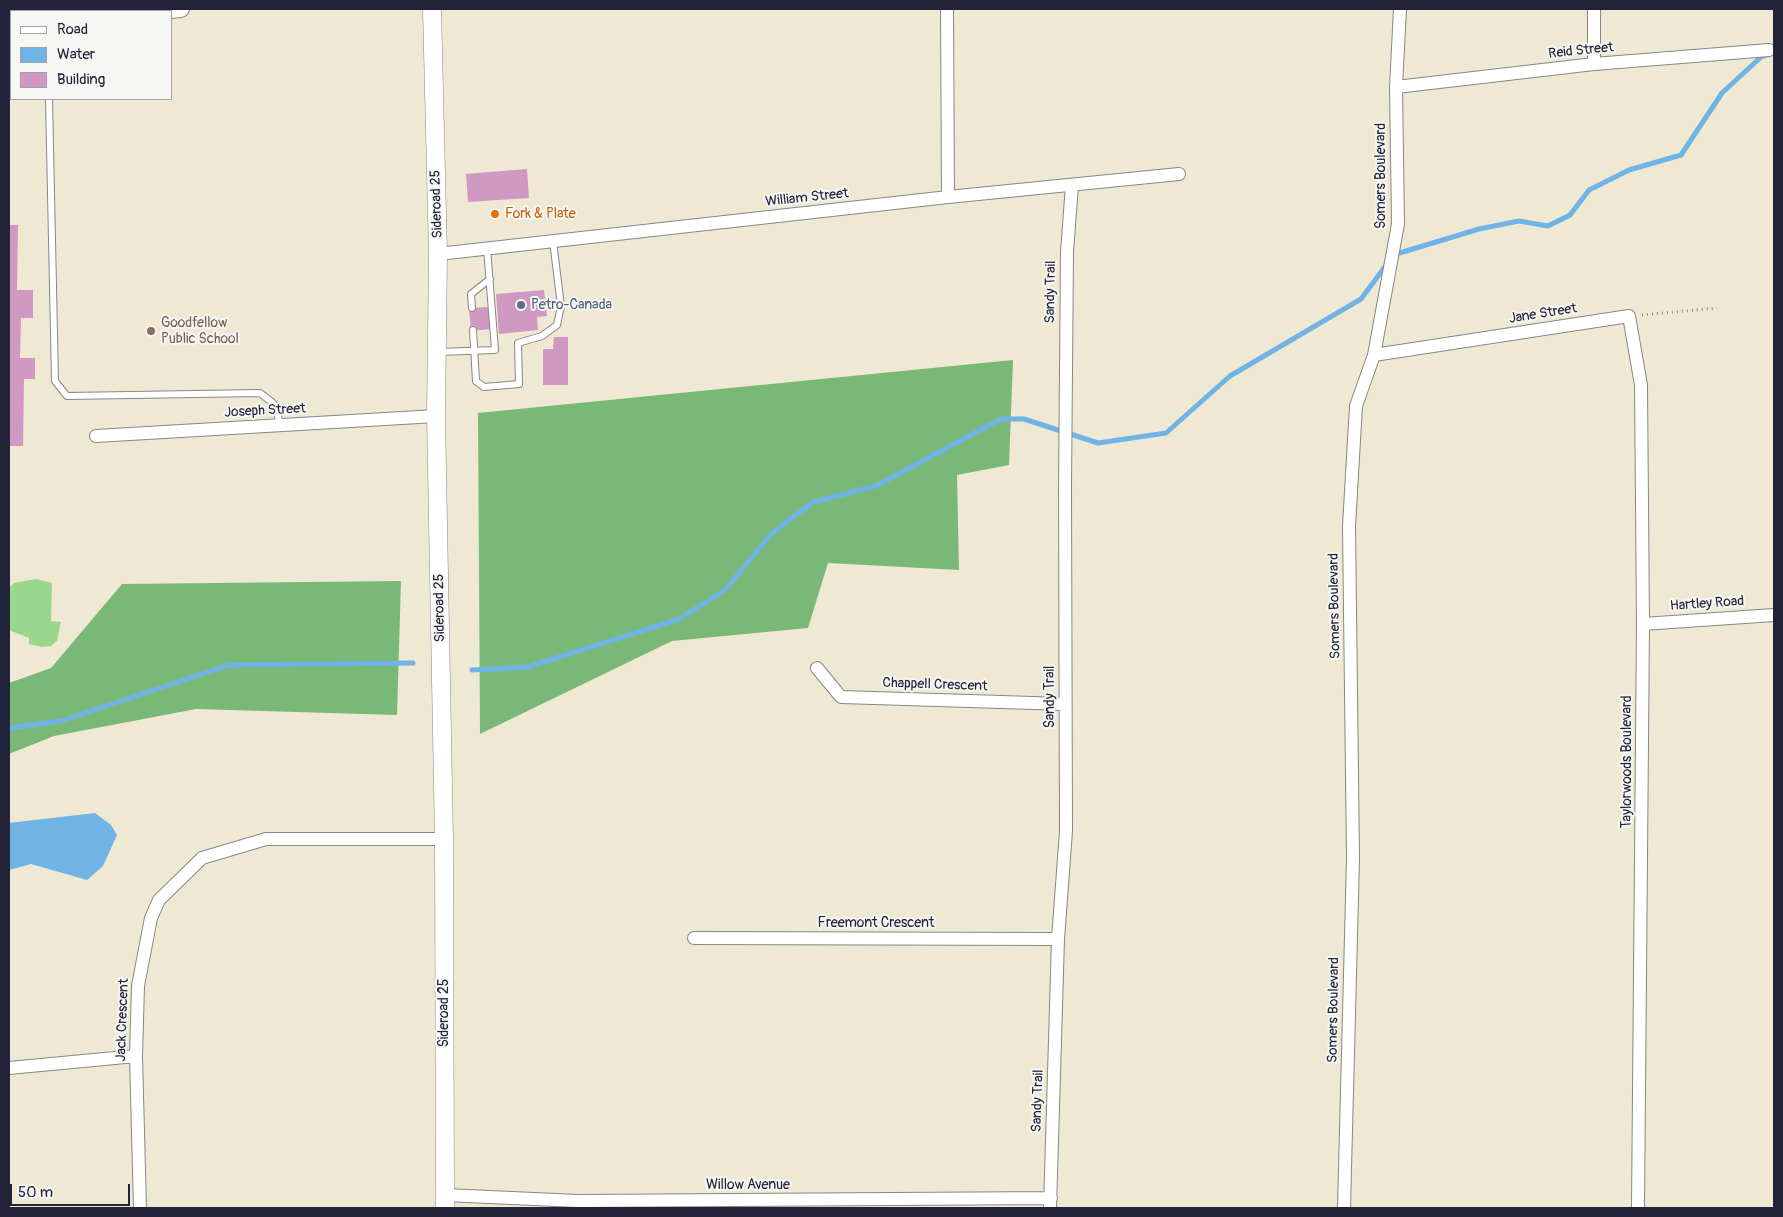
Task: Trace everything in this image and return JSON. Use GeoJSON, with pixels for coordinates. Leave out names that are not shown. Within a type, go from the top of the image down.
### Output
{"type":"FeatureCollection","features":[{"type":"Feature","properties":{"kind":"main road","name":"Sideroad 25"},"geometry":{"type":"LineString","coordinates":[[432,9],[438,254],[436,416],[444,839],[445,1202]]}},
{"type":"Feature","properties":{"kind":"street"},"geometry":{"type":"LineString","coordinates":[[947,9],[948,198]]}},
{"type":"Feature","properties":{"kind":"street","name":"Somers Boulevard"},"geometry":{"type":"LineString","coordinates":[[1344,1208],[1353,858],[1349,526],[1356,406],[1374,355],[1398,224],[1396,87],[1400,9]]}},
{"type":"Feature","properties":{"kind":"street"},"geometry":{"type":"LineString","coordinates":[[1594,9],[1594,64]]}},
{"type":"Feature","properties":{"kind":"street","name":"Reid Street"},"geometry":{"type":"LineString","coordinates":[[1396,87],[1594,64],[1769,50]]}},
{"type":"Feature","properties":{"kind":"street","name":"William Street"},"geometry":{"type":"LineString","coordinates":[[438,254],[1179,174]]}},
{"type":"Feature","properties":{"kind":"street","name":"Sandy Trail"},"geometry":{"type":"LineString","coordinates":[[1050,1203],[1058,939],[1066,831],[1065,488],[1067,252],[1072,185]]}},
{"type":"Feature","properties":{"kind":"street","name":"Jane Street"},"geometry":{"type":"LineString","coordinates":[[1374,355],[1629,316]]}},
{"type":"Feature","properties":{"kind":"street","name":"Taylorwoods Boulevard"},"geometry":{"type":"LineString","coordinates":[[1629,316],[1641,385],[1643,624],[1638,1208]]}},
{"type":"Feature","properties":{"kind":"street","name":"Joseph Street"},"geometry":{"type":"LineString","coordinates":[[96,436],[436,416]]}},
{"type":"Feature","properties":{"kind":"street","name":"Hartley Road"},"geometry":{"type":"LineString","coordinates":[[1643,624],[1774,615]]}},
{"type":"Feature","properties":{"kind":"street","name":"Chappell Crescent"},"geometry":{"type":"LineString","coordinates":[[818,668],[841,697],[1066,704]]}},
{"type":"Feature","properties":{"kind":"street","name":"Jack Crescent"},"geometry":{"type":"LineString","coordinates":[[140,1208],[136,1056],[138,986],[151,918],[159,900],[202,858],[266,838],[444,839]]}},
{"type":"Feature","properties":{"kind":"street","name":"Freemont Crescent"},"geometry":{"type":"LineString","coordinates":[[694,938],[1058,939]]}},
{"type":"Feature","properties":{"kind":"street"},"geometry":{"type":"LineString","coordinates":[[9,1068],[136,1056]]}},
{"type":"Feature","properties":{"kind":"street","name":"Willow Avenue"},"geometry":{"type":"LineString","coordinates":[[445,1202],[1050,1203]]}},
{"type":"Feature","properties":{"kind":"lane"},"geometry":{"type":"LineString","coordinates":[[49,100],[56,382],[67,396],[260,393],[272,403],[281,425]]}},
{"type":"Feature","properties":{"kind":"lane"},"geometry":{"type":"LineString","coordinates":[[474,330],[476,380],[484,387],[519,384],[518,343],[542,336],[557,325],[561,306],[553,241]]}},
{"type":"Feature","properties":{"kind":"lane"},"geometry":{"type":"LineString","coordinates":[[437,352],[495,350],[487,248]]}},
{"type":"Feature","properties":{"kind":"lane"},"geometry":{"type":"LineString","coordinates":[[472,308],[471,294],[490,278]]}},
{"type":"Feature","properties":{"kind":"path"},"geometry":{"type":"LineString","coordinates":[[1629,316],[1717,308]]}},
{"type":"Feature","properties":{"kind":"green space"},"geometry":{"type":"Polygon","coordinates":[[[1013,360],[1009,465],[957,475],[959,570],[828,563],[808,628],[672,641],[480,734],[478,413],[1013,360]]]}},
{"type":"Feature","properties":{"kind":"green space"},"geometry":{"type":"Polygon","coordinates":[[[36,579],[52,583],[51,621],[61,622],[57,641],[51,646],[42,647],[29,644],[29,638],[9,630],[9,588],[14,583],[36,579]]]}},
{"type":"Feature","properties":{"kind":"green space"},"geometry":{"type":"Polygon","coordinates":[[[401,581],[397,715],[196,709],[54,736],[9,754],[9,683],[51,668],[122,584],[401,581]]]}},
{"type":"Feature","properties":{"kind":"water"},"geometry":{"type":"Polygon","coordinates":[[[95,813],[111,825],[117,835],[103,866],[87,880],[31,864],[9,870],[9,823],[95,813]]]}},
{"type":"Feature","properties":{"kind":"building"},"geometry":{"type":"Polygon","coordinates":[[[527,169],[529,198],[468,202],[466,174],[527,169]]]}},
{"type":"Feature","properties":{"kind":"building"},"geometry":{"type":"Polygon","coordinates":[[[9,225],[18,225],[17,290],[33,290],[33,318],[21,318],[20,358],[35,358],[35,379],[24,379],[23,446],[9,446],[9,225]]]}},
{"type":"Feature","properties":{"kind":"building","name":"Petro-Canada"},"geometry":{"type":"Polygon","coordinates":[[[544,290],[547,316],[537,317],[538,330],[499,334],[496,294],[544,290]]]}},
{"type":"Feature","properties":{"kind":"building"},"geometry":{"type":"Polygon","coordinates":[[[490,307],[491,329],[471,331],[469,308],[490,307]]]}},
{"type":"Feature","properties":{"kind":"building"},"geometry":{"type":"Polygon","coordinates":[[[554,337],[568,337],[568,385],[543,385],[543,349],[553,349],[554,337]]]}},
{"type":"Feature","properties":{"kind":"waterway"},"geometry":{"type":"LineString","coordinates":[[50,10],[59,9]]}},
{"type":"Feature","properties":{"kind":"waterway"},"geometry":{"type":"LineString","coordinates":[[1393,255],[1479,229],[1519,221],[1548,226],[1570,215],[1589,190],[1629,170],[1681,155],[1722,93],[1761,57],[1767,55]]}},
{"type":"Feature","properties":{"kind":"waterway"},"geometry":{"type":"LineString","coordinates":[[472,670],[528,667],[679,619],[725,590],[771,534],[813,502],[876,486],[1001,419],[1024,419],[1098,443],[1166,433],[1230,376],[1361,299],[1387,264]]}},
{"type":"Feature","properties":{"kind":"waterway"},"geometry":{"type":"LineString","coordinates":[[9,728],[61,721],[229,665],[413,663]]}},
{"type":"Feature","properties":{"kind":"place","name":"Fork & Plate"},"geometry":{"type":"Point","coordinates":[495,214]}},
{"type":"Feature","properties":{"kind":"place","name":"Petro-Canada"},"geometry":{"type":"Point","coordinates":[521,305]}},
{"type":"Feature","properties":{"kind":"place","name":"Goodfellow Public School"},"geometry":{"type":"Point","coordinates":[151,331]}}]}
